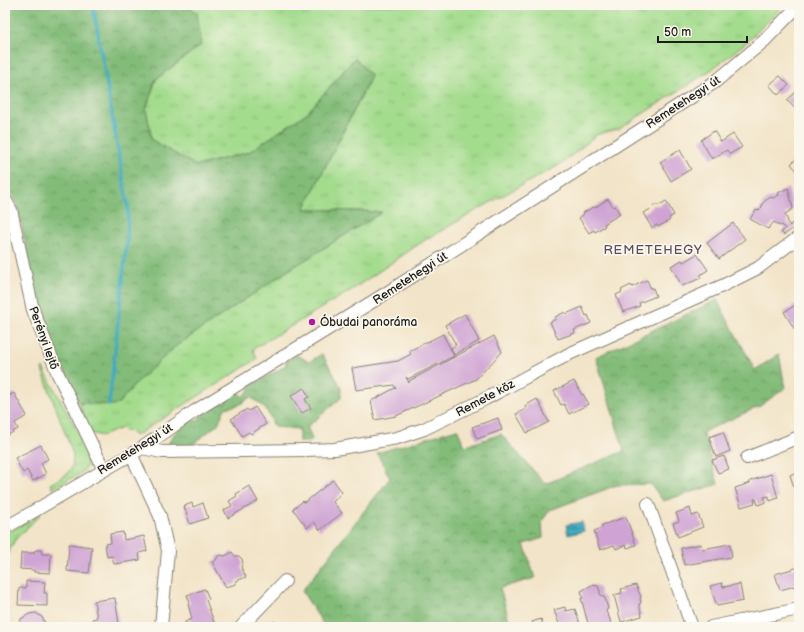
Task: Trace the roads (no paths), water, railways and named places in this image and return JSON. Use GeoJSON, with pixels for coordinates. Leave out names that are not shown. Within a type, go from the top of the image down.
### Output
{"type":"FeatureCollection","features":[{"type":"Feature","properties":{"kind":"street","name":"Remetehegyi út"},"geometry":{"type":"LineString","coordinates":[[5,528],[142,448],[195,411],[388,292],[715,82],[764,41],[799,5]]}},
{"type":"Feature","properties":{"kind":"street","name":"Perényi lejtő"},"geometry":{"type":"LineString","coordinates":[[5,199],[11,210],[32,310],[58,374],[104,470]]}},
{"type":"Feature","properties":{"kind":"street","name":"Remete köz"},"geometry":{"type":"LineString","coordinates":[[142,448],[162,452],[306,450],[368,444],[417,432],[465,410],[571,353],[722,286],[758,268],[799,237]]}},
{"type":"Feature","properties":{"kind":"street"},"geometry":{"type":"LineString","coordinates":[[747,458],[799,437]]}},
{"type":"Feature","properties":{"kind":"street"},"geometry":{"type":"LineString","coordinates":[[131,454],[160,516],[168,551],[161,627]]}},
{"type":"Feature","properties":{"kind":"street"},"geometry":{"type":"LineString","coordinates":[[648,504],[692,627]]}},
{"type":"Feature","properties":{"kind":"street"},"geometry":{"type":"LineString","coordinates":[[241,627],[285,581]]}},
{"type":"Feature","properties":{"kind":"street"},"geometry":{"type":"LineString","coordinates":[[711,627],[799,610]]}},
{"type":"Feature","properties":{"kind":"water"},"geometry":{"type":"Polygon","coordinates":[[[582,522],[584,531],[568,535],[566,525],[582,522]]]}},
{"type":"Feature","properties":{"kind":"waterway"},"geometry":{"type":"LineString","coordinates":[[93,5],[128,207],[127,241],[109,405]]}},
{"type":"Feature","properties":{"kind":"place","name":"Óbudai panoráma"},"geometry":{"type":"Point","coordinates":[312,322]}},
{"type":"Feature","properties":{"kind":"district","name":"REMETEHEGY"},"geometry":{"type":"Point","coordinates":[653,249]}}]}
